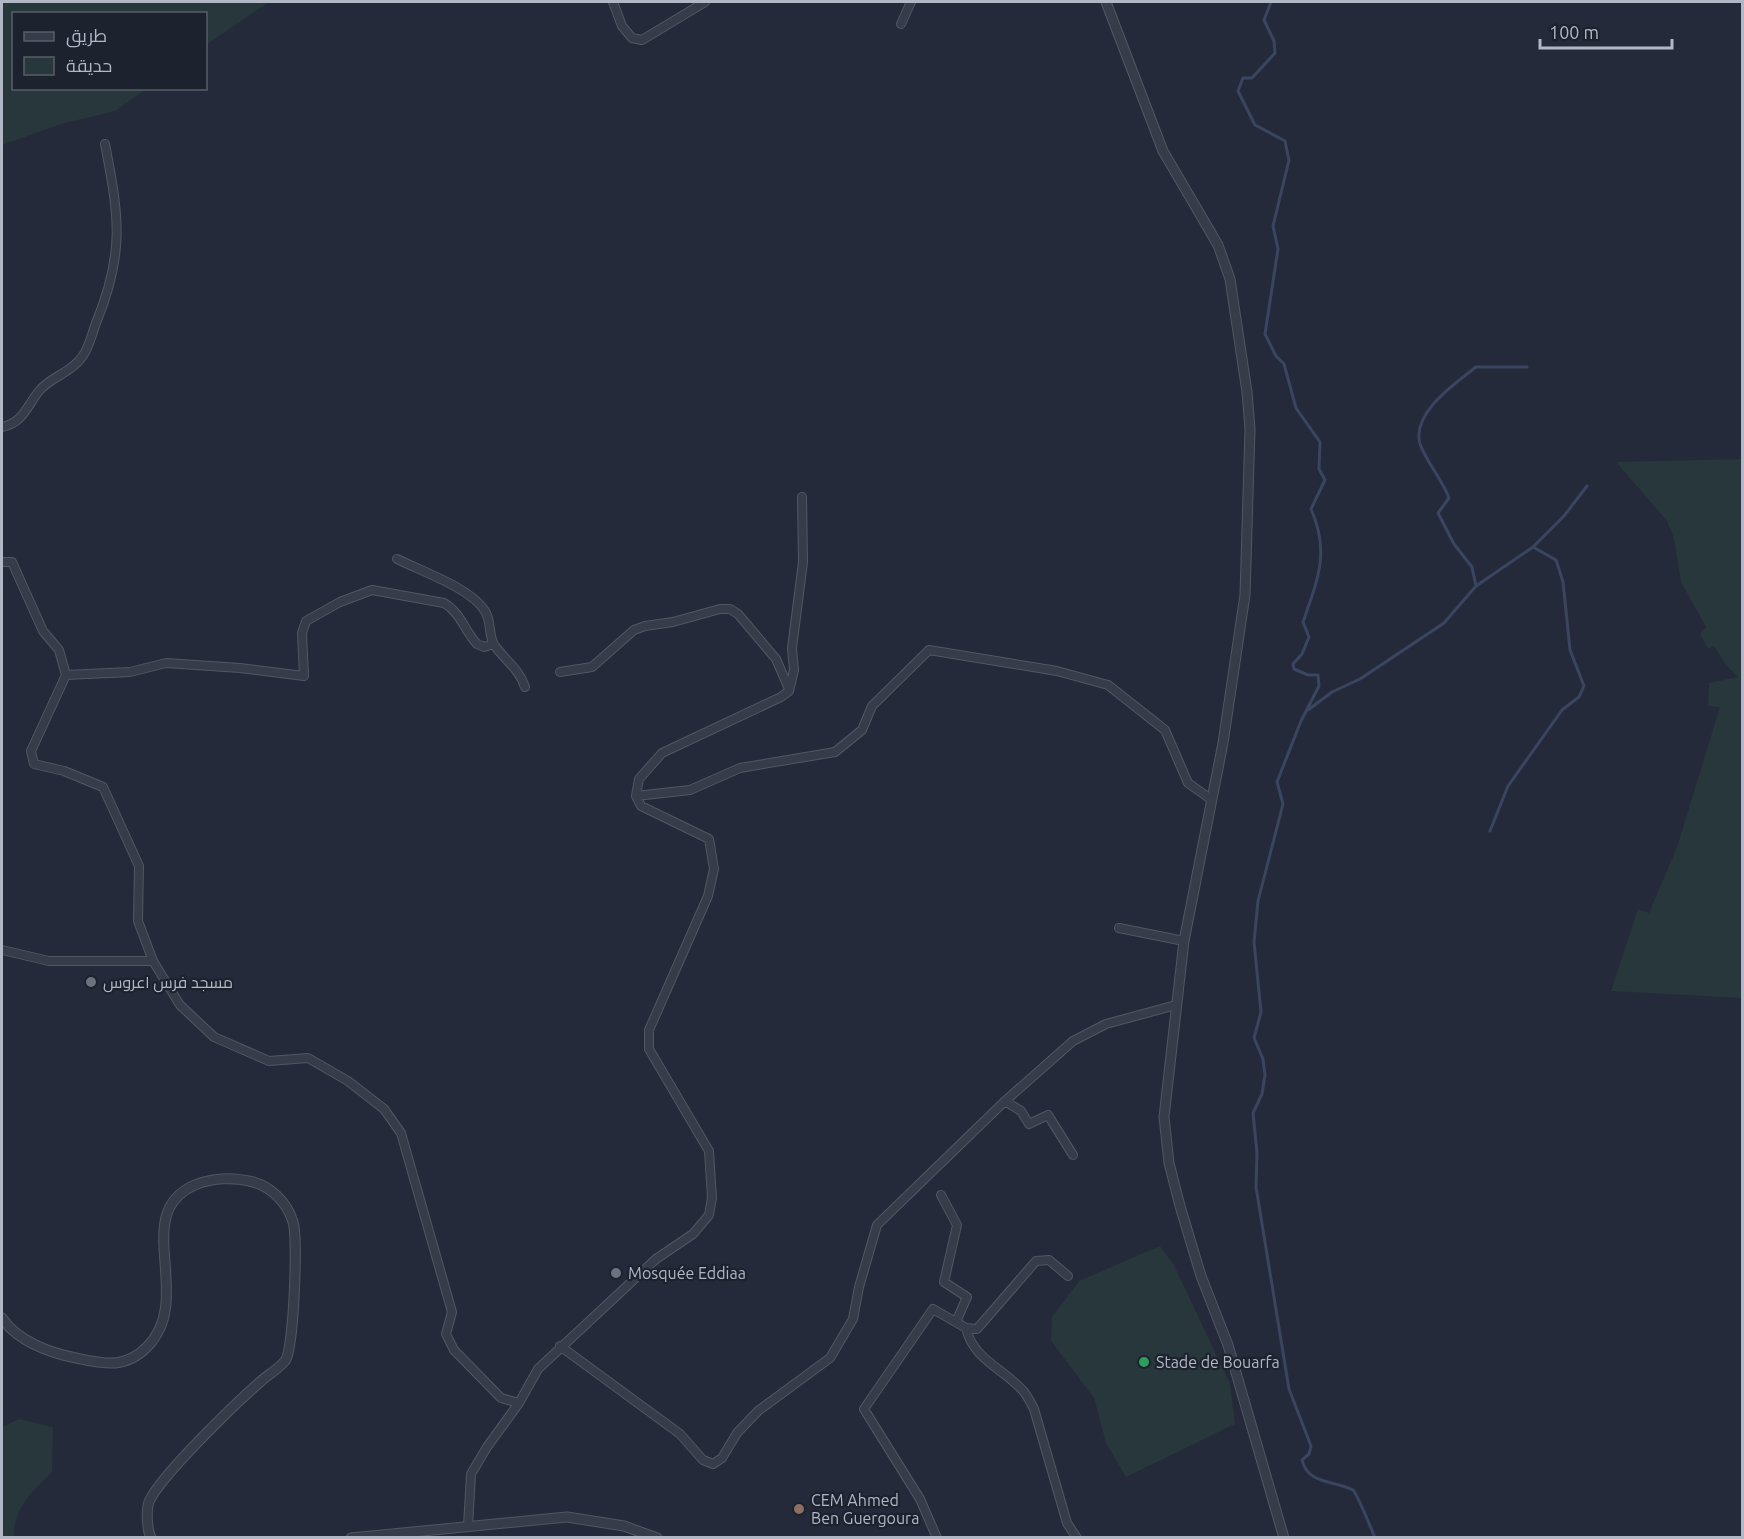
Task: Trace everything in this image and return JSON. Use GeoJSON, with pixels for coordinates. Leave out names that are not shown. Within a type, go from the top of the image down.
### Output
{"type":"FeatureCollection","features":[{"type":"Feature","properties":{"kind":"street"},"geometry":{"type":"LineString","coordinates":[[613,2],[622,26],[632,38],[642,40],[705,2]]}},
{"type":"Feature","properties":{"kind":"street"},"geometry":{"type":"LineString","coordinates":[[901,24],[911,2]]}},
{"type":"Feature","properties":{"kind":"street"},"geometry":{"type":"LineString","coordinates":[[1106,2],[1163,152],[1218,244],[1230,279],[1246,392],[1250,440],[1245,596],[1212,800],[1184,941],[1164,1117],[1169,1163],[1201,1276],[1228,1345],[1281,1536]]}},
{"type":"Feature","properties":{"kind":"street"},"geometry":{"type":"LineString","coordinates":[[2,427],[17,422],[31,406],[40,389],[66,372],[82,357],[99,315],[115,268],[118,229],[105,144]]}},
{"type":"Feature","properties":{"kind":"street"},"geometry":{"type":"LineString","coordinates":[[468,1526],[471,1474],[487,1447],[519,1403],[538,1369],[560,1346],[656,1259],[693,1234],[709,1215],[712,1198],[709,1151],[649,1049],[649,1030],[708,896],[714,868],[709,839],[641,806],[636,796],[639,779],[662,753],[781,697],[789,691],[794,670],[792,648],[801,585],[802,496]]}},
{"type":"Feature","properties":{"kind":"street"},"geometry":{"type":"LineString","coordinates":[[397,560],[463,592],[478,602],[491,624],[493,644],[521,675],[525,687]]}},
{"type":"Feature","properties":{"kind":"street"},"geometry":{"type":"LineString","coordinates":[[2,562],[12,562],[43,631],[58,650],[66,675],[31,751],[34,764],[64,771],[103,787],[139,866],[138,921],[153,961],[180,1005],[213,1037],[269,1060],[308,1058],[348,1081],[384,1109],[401,1133],[452,1312],[446,1334],[454,1350],[501,1398],[519,1403]]}},
{"type":"Feature","properties":{"kind":"street"},"geometry":{"type":"LineString","coordinates":[[66,675],[130,672],[166,663],[240,668],[304,676],[302,633],[306,621],[340,602],[372,590],[444,603],[452,608],[463,621],[477,644],[484,646],[493,644]]}},
{"type":"Feature","properties":{"kind":"street"},"geometry":{"type":"LineString","coordinates":[[560,672],[592,667],[634,630],[720,609],[730,609],[738,614],[776,659],[789,691]]}},
{"type":"Feature","properties":{"kind":"street"},"geometry":{"type":"LineString","coordinates":[[636,796],[690,790],[740,768],[835,752],[862,730],[872,706],[929,650],[1057,671],[1108,685],[1164,730],[1188,783],[1212,800]]}},
{"type":"Feature","properties":{"kind":"street"},"geometry":{"type":"LineString","coordinates":[[1119,928],[1184,941]]}},
{"type":"Feature","properties":{"kind":"street"},"geometry":{"type":"LineString","coordinates":[[2,950],[49,961],[153,961]]}},
{"type":"Feature","properties":{"kind":"street"},"geometry":{"type":"LineString","coordinates":[[560,1346],[680,1434],[703,1460],[713,1464],[722,1458],[737,1433],[758,1411],[830,1358],[853,1319],[876,1225],[1005,1101],[1073,1041],[1106,1024],[1176,1005]]}},
{"type":"Feature","properties":{"kind":"street"},"geometry":{"type":"LineString","coordinates":[[1005,1101],[1021,1111],[1029,1124],[1048,1115],[1073,1155]]}},
{"type":"Feature","properties":{"kind":"street"},"geometry":{"type":"LineString","coordinates":[[2,1318],[32,1344],[65,1356],[105,1364],[135,1359],[158,1336],[168,1306],[163,1228],[167,1213],[175,1198],[188,1188],[203,1181],[238,1178],[257,1182],[273,1192],[286,1206],[294,1224],[293,1331],[286,1360],[259,1383],[170,1473],[149,1503],[151,1538]]}},
{"type":"Feature","properties":{"kind":"street"},"geometry":{"type":"LineString","coordinates":[[941,1195],[957,1225],[944,1282],[967,1297],[956,1322]]}},
{"type":"Feature","properties":{"kind":"street"},"geometry":{"type":"LineString","coordinates":[[937,1538],[920,1499],[864,1409],[933,1309],[966,1328],[977,1329],[1036,1261],[1049,1260],[1068,1276]]}},
{"type":"Feature","properties":{"kind":"street"},"geometry":{"type":"LineString","coordinates":[[966,1328],[969,1342],[997,1371],[1024,1392],[1034,1409],[1067,1523],[1077,1538]]}},
{"type":"Feature","properties":{"kind":"street"},"geometry":{"type":"LineString","coordinates":[[351,1538],[567,1517],[624,1526],[657,1538]]}},
{"type":"Feature","properties":{"kind":"green space"},"geometry":{"type":"Polygon","coordinates":[[[2,2],[269,2],[207,44],[207,12],[12,12],[12,90],[145,90],[115,111],[61,124],[2,145],[2,2]]]}},
{"type":"Feature","properties":{"kind":"green space"},"geometry":{"type":"Polygon","coordinates":[[[1742,459],[1742,998],[1611,991],[1638,909],[1649,913],[1677,847],[1720,707],[1708,706],[1709,683],[1738,677],[1726,665],[1714,646],[1708,649],[1700,634],[1706,627],[1681,582],[1674,538],[1667,521],[1616,462],[1742,459]]]}},
{"type":"Feature","properties":{"kind":"green space","name":"Stade de Bouarfa"},"geometry":{"type":"Polygon","coordinates":[[[1160,1246],[1174,1265],[1230,1384],[1235,1424],[1126,1477],[1106,1443],[1094,1398],[1051,1341],[1052,1317],[1079,1281],[1160,1246]]]}},
{"type":"Feature","properties":{"kind":"green space"},"geometry":{"type":"Polygon","coordinates":[[[19,1419],[53,1427],[52,1472],[20,1509],[14,1537],[2,1537],[2,1427],[19,1419]]]}},
{"type":"Feature","properties":{"kind":"waterway"},"geometry":{"type":"LineString","coordinates":[[1271,2],[1264,20],[1274,41],[1275,53],[1252,78],[1243,78],[1238,91],[1255,125],[1285,141],[1289,160],[1273,226],[1278,249],[1265,334],[1276,356],[1284,364],[1296,408],[1320,442],[1319,469],[1325,480],[1311,509],[1317,524],[1321,552],[1317,579],[1303,622],[1309,637],[1302,654],[1293,664],[1294,669],[1308,675],[1318,675],[1319,686],[1301,721],[1277,782],[1283,804],[1258,901],[1254,942],[1261,1012],[1254,1038],[1263,1059],[1265,1075],[1262,1094],[1253,1113],[1257,1153],[1256,1187],[1289,1389],[1311,1446],[1309,1454],[1302,1460],[1305,1468],[1316,1478],[1353,1490],[1375,1538]]}},
{"type":"Feature","properties":{"kind":"waterway"},"geometry":{"type":"LineString","coordinates":[[1476,586],[1472,567],[1454,544],[1438,513],[1449,498],[1423,451],[1419,432],[1428,410],[1447,390],[1476,367],[1527,367]]}},
{"type":"Feature","properties":{"kind":"waterway"},"geometry":{"type":"LineString","coordinates":[[1308,710],[1332,692],[1360,679],[1444,623],[1476,586],[1533,547],[1564,516],[1587,486]]}},
{"type":"Feature","properties":{"kind":"waterway"},"geometry":{"type":"LineString","coordinates":[[1490,831],[1508,786],[1562,710],[1579,697],[1584,686],[1570,650],[1563,582],[1556,560],[1533,547]]}},
{"type":"Feature","properties":{"kind":"place","name":"مسجد فرس اعروس"},"geometry":{"type":"Point","coordinates":[91,982]}},
{"type":"Feature","properties":{"kind":"place","name":"Mosquée Eddiaa"},"geometry":{"type":"Point","coordinates":[616,1273]}},
{"type":"Feature","properties":{"kind":"place","name":"Stade de Bouarfa"},"geometry":{"type":"Point","coordinates":[1144,1362]}},
{"type":"Feature","properties":{"kind":"place","name":"CEM Ahmed Ben Guergoura"},"geometry":{"type":"Point","coordinates":[799,1509]}}]}
